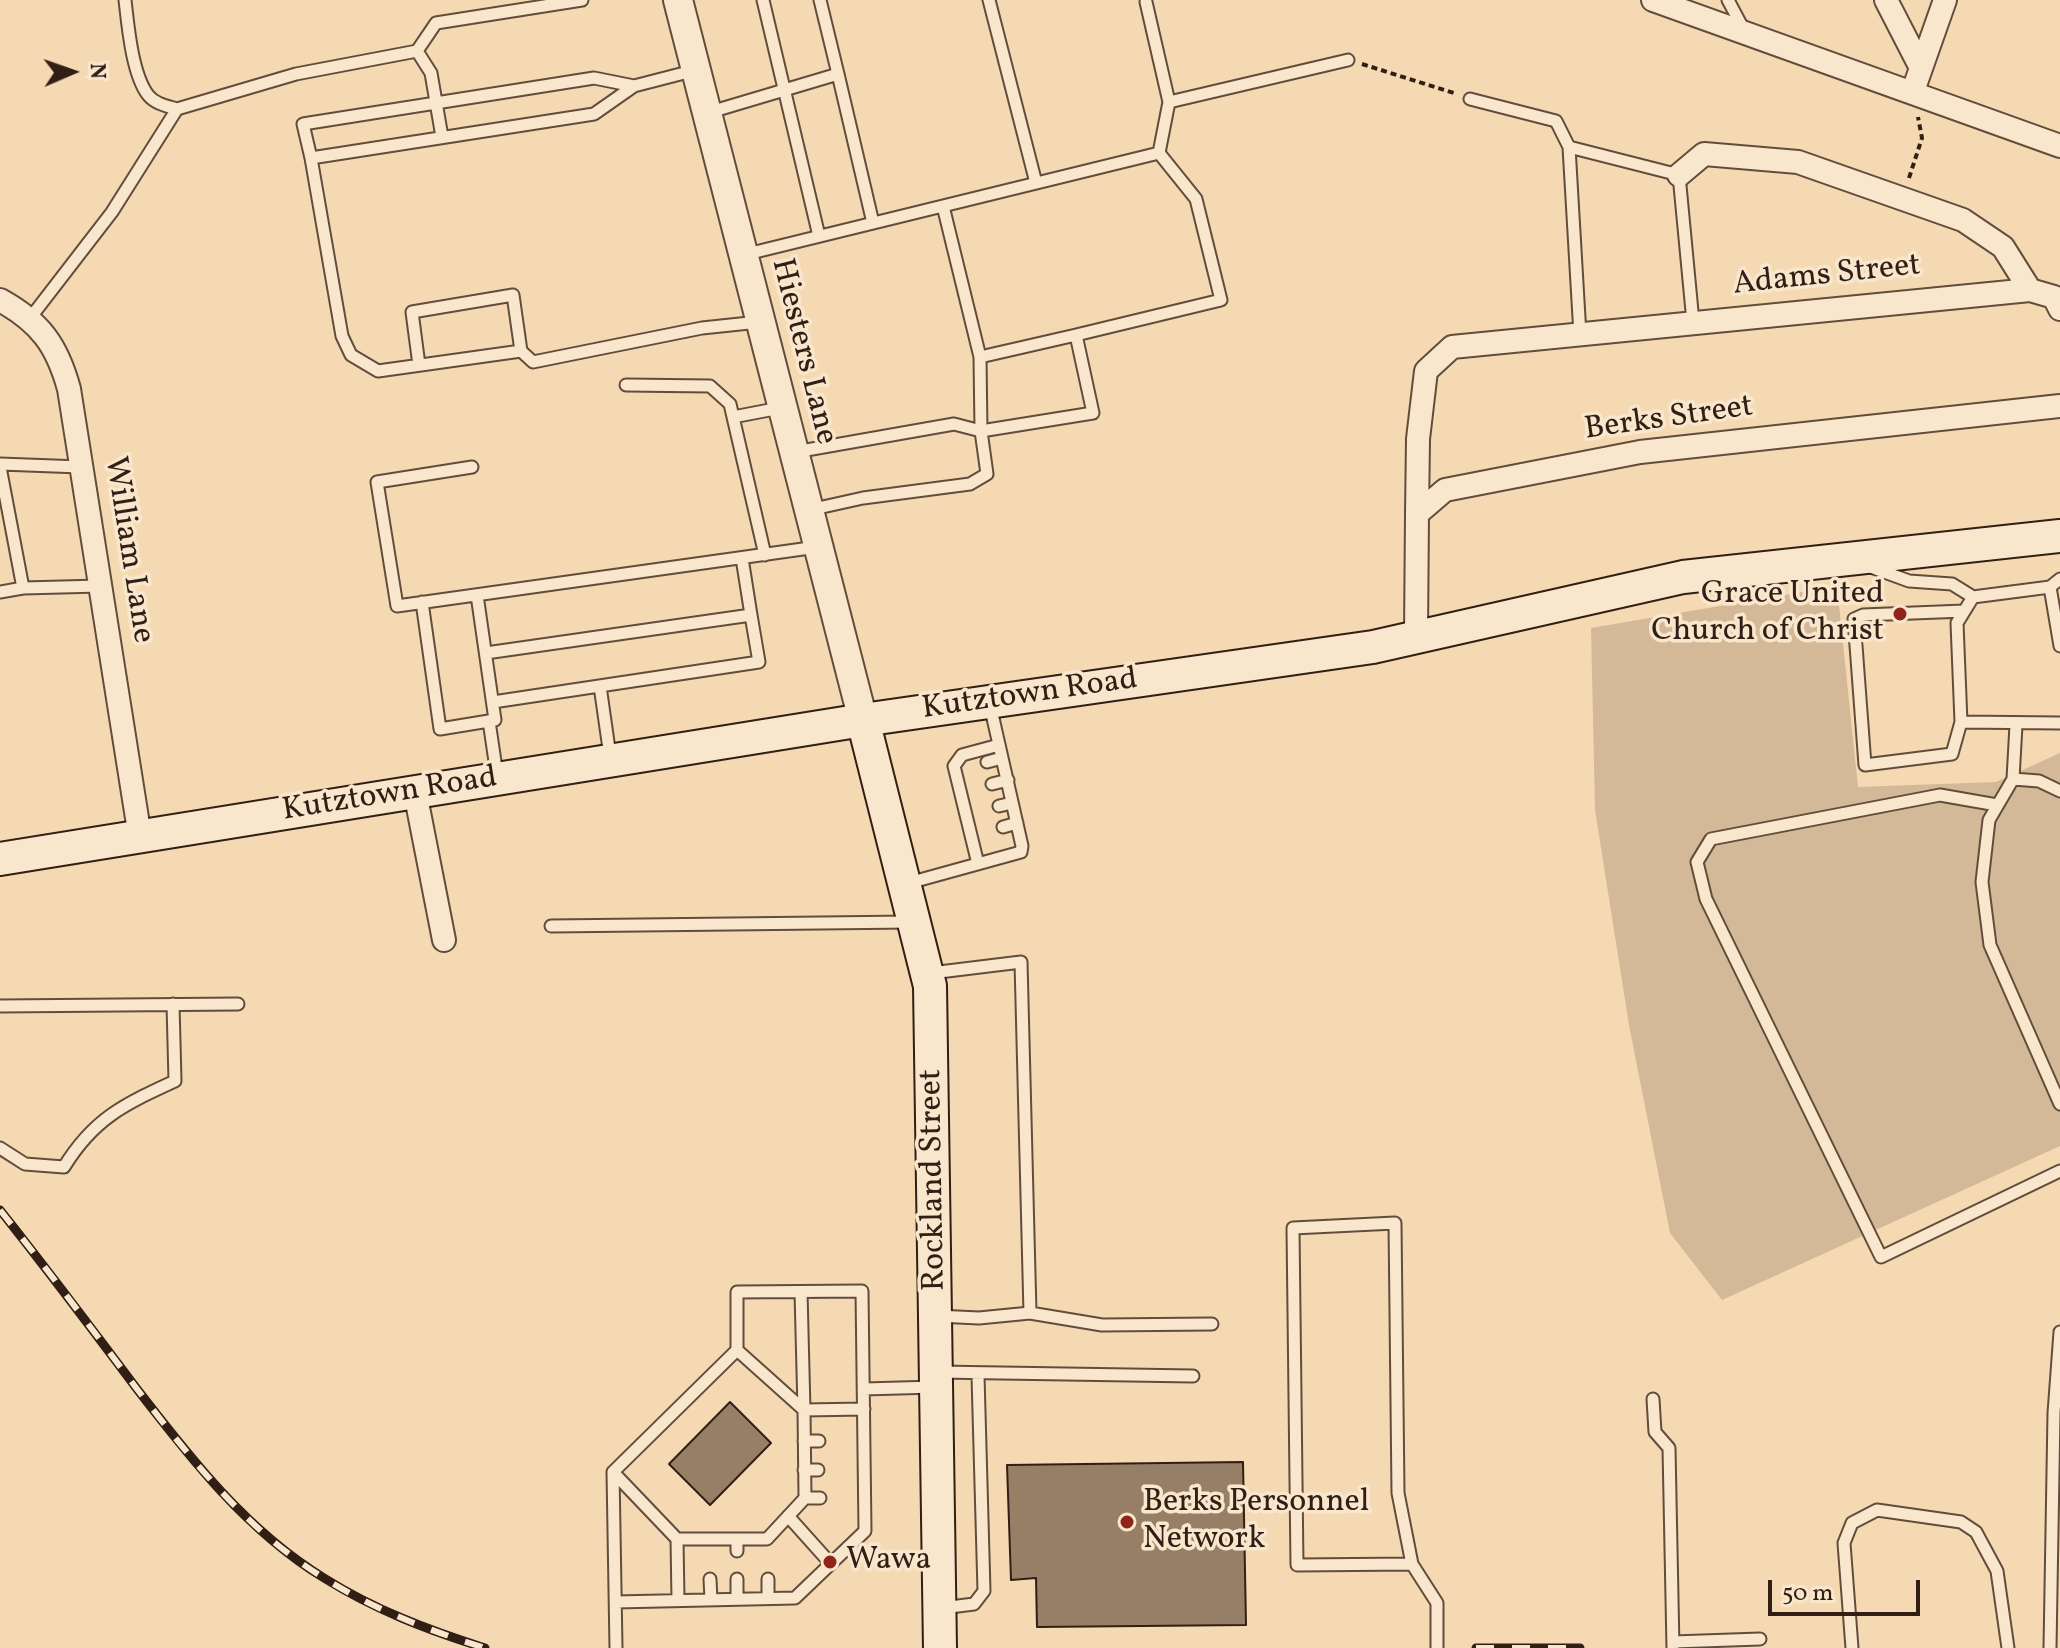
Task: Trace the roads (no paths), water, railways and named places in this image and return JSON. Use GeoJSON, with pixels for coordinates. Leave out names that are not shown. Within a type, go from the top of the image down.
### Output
{"type":"FeatureCollection","features":[{"type":"Feature","properties":{"kind":"main road","name":"Kutztown Road"},"geometry":{"type":"LineString","coordinates":[[0,859],[863,720],[1373,647],[1683,577],[2060,536]]}},
{"type":"Feature","properties":{"kind":"main road","name":"Rockland Street"},"geometry":{"type":"LineString","coordinates":[[863,720],[927,974],[932,1023],[940,1648]]}},
{"type":"Feature","properties":{"kind":"street","name":"Hiesters Lane"},"geometry":{"type":"LineString","coordinates":[[678,0],[863,720]]}},
{"type":"Feature","properties":{"kind":"street"},"geometry":{"type":"LineString","coordinates":[[1653,0],[2060,146]]}},
{"type":"Feature","properties":{"kind":"street"},"geometry":{"type":"LineString","coordinates":[[1886,0],[1921,68]]}},
{"type":"Feature","properties":{"kind":"street"},"geometry":{"type":"LineString","coordinates":[[1913,91],[1945,0]]}},
{"type":"Feature","properties":{"kind":"street"},"geometry":{"type":"LineString","coordinates":[[1679,175],[1704,154],[1798,162],[1963,220],[2003,247],[2030,290],[2054,297],[2060,309]]}},
{"type":"Feature","properties":{"kind":"street","name":"Adams Street"},"geometry":{"type":"LineString","coordinates":[[1417,514],[1418,439],[1426,371],[1452,347],[2030,290]]}},
{"type":"Feature","properties":{"kind":"street","name":"William Lane"},"geometry":{"type":"LineString","coordinates":[[0,300],[31,317],[62,364],[140,837]]}},
{"type":"Feature","properties":{"kind":"street","name":"Berks Street"},"geometry":{"type":"LineString","coordinates":[[1417,514],[1445,490],[1640,452],[2060,406]]}},
{"type":"Feature","properties":{"kind":"street"},"geometry":{"type":"LineString","coordinates":[[1416,635],[1417,514]]}},
{"type":"Feature","properties":{"kind":"street"},"geometry":{"type":"LineString","coordinates":[[415,792],[444,940]]}},
{"type":"Feature","properties":{"kind":"lane"},"geometry":{"type":"LineString","coordinates":[[125,0],[132,49],[147,95],[158,104],[177,109],[296,74],[417,51],[436,23],[582,0]]}},
{"type":"Feature","properties":{"kind":"lane"},"geometry":{"type":"LineString","coordinates":[[763,0],[819,236]]}},
{"type":"Feature","properties":{"kind":"lane"},"geometry":{"type":"LineString","coordinates":[[820,0],[873,223]]}},
{"type":"Feature","properties":{"kind":"lane"},"geometry":{"type":"LineString","coordinates":[[989,0],[1036,183]]}},
{"type":"Feature","properties":{"kind":"lane"},"geometry":{"type":"LineString","coordinates":[[1728,0],[1746,33]]}},
{"type":"Feature","properties":{"kind":"lane"},"geometry":{"type":"LineString","coordinates":[[980,357],[1221,300],[1196,199],[1159,153],[1169,102],[1146,2]]}},
{"type":"Feature","properties":{"kind":"lane"},"geometry":{"type":"LineString","coordinates":[[417,51],[431,73],[442,137]]}},
{"type":"Feature","properties":{"kind":"lane"},"geometry":{"type":"LineString","coordinates":[[1169,102],[1348,60]]}},
{"type":"Feature","properties":{"kind":"lane"},"geometry":{"type":"LineString","coordinates":[[311,158],[594,114],[634,86],[696,70]]}},
{"type":"Feature","properties":{"kind":"lane"},"geometry":{"type":"LineString","coordinates":[[707,113],[838,74]]}},
{"type":"Feature","properties":{"kind":"lane"},"geometry":{"type":"LineString","coordinates":[[521,351],[378,371],[351,355],[342,336],[303,124],[594,78],[634,86]]}},
{"type":"Feature","properties":{"kind":"lane"},"geometry":{"type":"LineString","coordinates":[[1470,99],[1556,121],[1569,147],[1586,334]]}},
{"type":"Feature","properties":{"kind":"lane"},"geometry":{"type":"LineString","coordinates":[[31,317],[112,212],[177,109]]}},
{"type":"Feature","properties":{"kind":"lane"},"geometry":{"type":"LineString","coordinates":[[1569,147],[1679,175],[1693,322]]}},
{"type":"Feature","properties":{"kind":"lane"},"geometry":{"type":"LineString","coordinates":[[743,255],[1159,153]]}},
{"type":"Feature","properties":{"kind":"lane"},"geometry":{"type":"LineString","coordinates":[[808,510],[863,498],[970,484],[987,474],[981,431],[980,357],[943,206]]}},
{"type":"Feature","properties":{"kind":"lane"},"geometry":{"type":"LineString","coordinates":[[419,365],[412,312],[513,295],[521,351],[533,362],[702,328],[759,322]]}},
{"type":"Feature","properties":{"kind":"lane"},"geometry":{"type":"LineString","coordinates":[[793,452],[954,424],[981,431],[1093,413],[1076,335]]}},
{"type":"Feature","properties":{"kind":"lane"},"geometry":{"type":"LineString","coordinates":[[626,385],[710,386],[730,404],[765,555]]}},
{"type":"Feature","properties":{"kind":"lane"},"geometry":{"type":"LineString","coordinates":[[733,417],[781,408]]}},
{"type":"Feature","properties":{"kind":"lane"},"geometry":{"type":"LineString","coordinates":[[23,588],[0,465],[81,467]]}},
{"type":"Feature","properties":{"kind":"lane"},"geometry":{"type":"LineString","coordinates":[[472,467],[377,482],[397,606],[818,547]]}},
{"type":"Feature","properties":{"kind":"lane"},"geometry":{"type":"LineString","coordinates":[[493,702],[759,662],[742,558]]}},
{"type":"Feature","properties":{"kind":"lane"},"geometry":{"type":"LineString","coordinates":[[1853,558],[1881,574],[1909,581],[1952,584],[1973,597],[2050,587],[2060,579]]}},
{"type":"Feature","properties":{"kind":"lane"},"geometry":{"type":"LineString","coordinates":[[0,592],[23,588],[100,586]]}},
{"type":"Feature","properties":{"kind":"lane"},"geometry":{"type":"LineString","coordinates":[[2050,587],[2060,646]]}},
{"type":"Feature","properties":{"kind":"lane"},"geometry":{"type":"LineString","coordinates":[[422,602],[440,729],[495,720],[477,595]]}},
{"type":"Feature","properties":{"kind":"lane"},"geometry":{"type":"LineString","coordinates":[[1964,611],[1863,615],[1854,619],[1865,765],[1952,754],[1961,722],[1957,623],[1973,597]]}},
{"type":"Feature","properties":{"kind":"lane"},"geometry":{"type":"LineString","coordinates":[[486,653],[751,615]]}},
{"type":"Feature","properties":{"kind":"lane"},"geometry":{"type":"LineString","coordinates":[[600,686],[610,761]]}},
{"type":"Feature","properties":{"kind":"lane"},"geometry":{"type":"LineString","coordinates":[[905,884],[1021,852],[990,701]]}},
{"type":"Feature","properties":{"kind":"lane"},"geometry":{"type":"LineString","coordinates":[[489,721],[498,779]]}},
{"type":"Feature","properties":{"kind":"lane"},"geometry":{"type":"LineString","coordinates":[[1961,722],[2016,725],[2060,723]]}},
{"type":"Feature","properties":{"kind":"lane"},"geometry":{"type":"LineString","coordinates":[[2016,725],[2013,779],[1989,820],[1982,882],[1990,945],[2060,1104]]}},
{"type":"Feature","properties":{"kind":"lane"},"geometry":{"type":"LineString","coordinates":[[978,864],[977,835],[956,759],[999,745]]}},
{"type":"Feature","properties":{"kind":"lane"},"geometry":{"type":"LineString","coordinates":[[987,762],[1002,758]]}},
{"type":"Feature","properties":{"kind":"lane"},"geometry":{"type":"LineString","coordinates":[[2013,779],[2039,781],[2060,791]]}},
{"type":"Feature","properties":{"kind":"lane"},"geometry":{"type":"LineString","coordinates":[[992,784],[1008,780]]}},
{"type":"Feature","properties":{"kind":"lane"},"geometry":{"type":"LineString","coordinates":[[1997,805],[1940,795],[1849,810],[1711,839],[1697,862],[1706,899],[1881,1257],[2060,1171]]}},
{"type":"Feature","properties":{"kind":"lane"},"geometry":{"type":"LineString","coordinates":[[999,806],[1012,803]]}},
{"type":"Feature","properties":{"kind":"lane"},"geometry":{"type":"LineString","coordinates":[[1003,827],[1017,823]]}},
{"type":"Feature","properties":{"kind":"lane"},"geometry":{"type":"LineString","coordinates":[[551,926],[915,922]]}},
{"type":"Feature","properties":{"kind":"lane"},"geometry":{"type":"LineString","coordinates":[[927,974],[1021,962],[1030,1313]]}},
{"type":"Feature","properties":{"kind":"lane"},"geometry":{"type":"LineString","coordinates":[[0,1148],[25,1164],[64,1167],[76,1147],[116,1108],[175,1081],[173,1004]]}},
{"type":"Feature","properties":{"kind":"lane"},"geometry":{"type":"LineString","coordinates":[[0,1006],[238,1004]]}},
{"type":"Feature","properties":{"kind":"lane"},"geometry":{"type":"LineString","coordinates":[[1412,1564],[1297,1565],[1293,1228],[1395,1223],[1398,1493],[1412,1564],[1437,1603],[1437,1648]]}},
{"type":"Feature","properties":{"kind":"lane"},"geometry":{"type":"LineString","coordinates":[[616,1602],[795,1598],[865,1531],[862,1291],[737,1292],[737,1350],[613,1472],[616,1648]]}},
{"type":"Feature","properties":{"kind":"lane"},"geometry":{"type":"LineString","coordinates":[[613,1472],[677,1539],[709,1545],[767,1544],[805,1498],[801,1292]]}},
{"type":"Feature","properties":{"kind":"lane"},"geometry":{"type":"LineString","coordinates":[[937,1316],[979,1318],[1030,1313],[1102,1325],[1212,1324]]}},
{"type":"Feature","properties":{"kind":"lane"},"geometry":{"type":"LineString","coordinates":[[2050,1648],[2054,1413],[2060,1332]]}},
{"type":"Feature","properties":{"kind":"lane"},"geometry":{"type":"LineString","coordinates":[[737,1350],[804,1410],[864,1409]]}},
{"type":"Feature","properties":{"kind":"lane"},"geometry":{"type":"LineString","coordinates":[[864,1389],[978,1376],[1193,1376]]}},
{"type":"Feature","properties":{"kind":"lane"},"geometry":{"type":"LineString","coordinates":[[940,1608],[974,1604],[984,1591],[978,1376]]}},
{"type":"Feature","properties":{"kind":"lane"},"geometry":{"type":"LineString","coordinates":[[1653,1399],[1655,1432],[1669,1448],[1673,1645],[1760,1639]]}},
{"type":"Feature","properties":{"kind":"lane"},"geometry":{"type":"LineString","coordinates":[[804,1441],[819,1441]]}},
{"type":"Feature","properties":{"kind":"lane"},"geometry":{"type":"LineString","coordinates":[[849,1441],[864,1441]]}},
{"type":"Feature","properties":{"kind":"lane"},"geometry":{"type":"LineString","coordinates":[[850,1469],[865,1469]]}},
{"type":"Feature","properties":{"kind":"lane"},"geometry":{"type":"LineString","coordinates":[[804,1470],[818,1470]]}},
{"type":"Feature","properties":{"kind":"lane"},"geometry":{"type":"LineString","coordinates":[[851,1497],[865,1497]]}},
{"type":"Feature","properties":{"kind":"lane"},"geometry":{"type":"LineString","coordinates":[[805,1498],[820,1498]]}},
{"type":"Feature","properties":{"kind":"lane"},"geometry":{"type":"LineString","coordinates":[[1852,1648],[1844,1543],[1852,1523],[1877,1510],[1961,1522],[1976,1532],[1997,1571],[2008,1648]]}},
{"type":"Feature","properties":{"kind":"lane"},"geometry":{"type":"LineString","coordinates":[[788,1516],[831,1564]]}},
{"type":"Feature","properties":{"kind":"lane"},"geometry":{"type":"LineString","coordinates":[[677,1539],[678,1600]]}},
{"type":"Feature","properties":{"kind":"lane"},"geometry":{"type":"LineString","coordinates":[[710,1579],[711,1600]]}},
{"type":"Feature","properties":{"kind":"lane"},"geometry":{"type":"LineString","coordinates":[[737,1579],[737,1599]]}},
{"type":"Feature","properties":{"kind":"lane"},"geometry":{"type":"LineString","coordinates":[[768,1579],[768,1598]]}},
{"type":"Feature","properties":{"kind":"railway"},"geometry":{"type":"LineString","coordinates":[[0,1210],[178,1441],[245,1516],[296,1559],[363,1600],[422,1626],[485,1648]]}},
{"type":"Feature","properties":{"kind":"railway"},"geometry":{"type":"LineString","coordinates":[[1476,1648],[1580,1648]]}},
{"type":"Feature","properties":{"kind":"place","name":"Grace United Church of Christ"},"geometry":{"type":"Point","coordinates":[1900,614]}},
{"type":"Feature","properties":{"kind":"place","name":"Berks Personnel Network"},"geometry":{"type":"Point","coordinates":[1127,1522]}},
{"type":"Feature","properties":{"kind":"place","name":"Wawa"},"geometry":{"type":"Point","coordinates":[830,1562]}}]}
